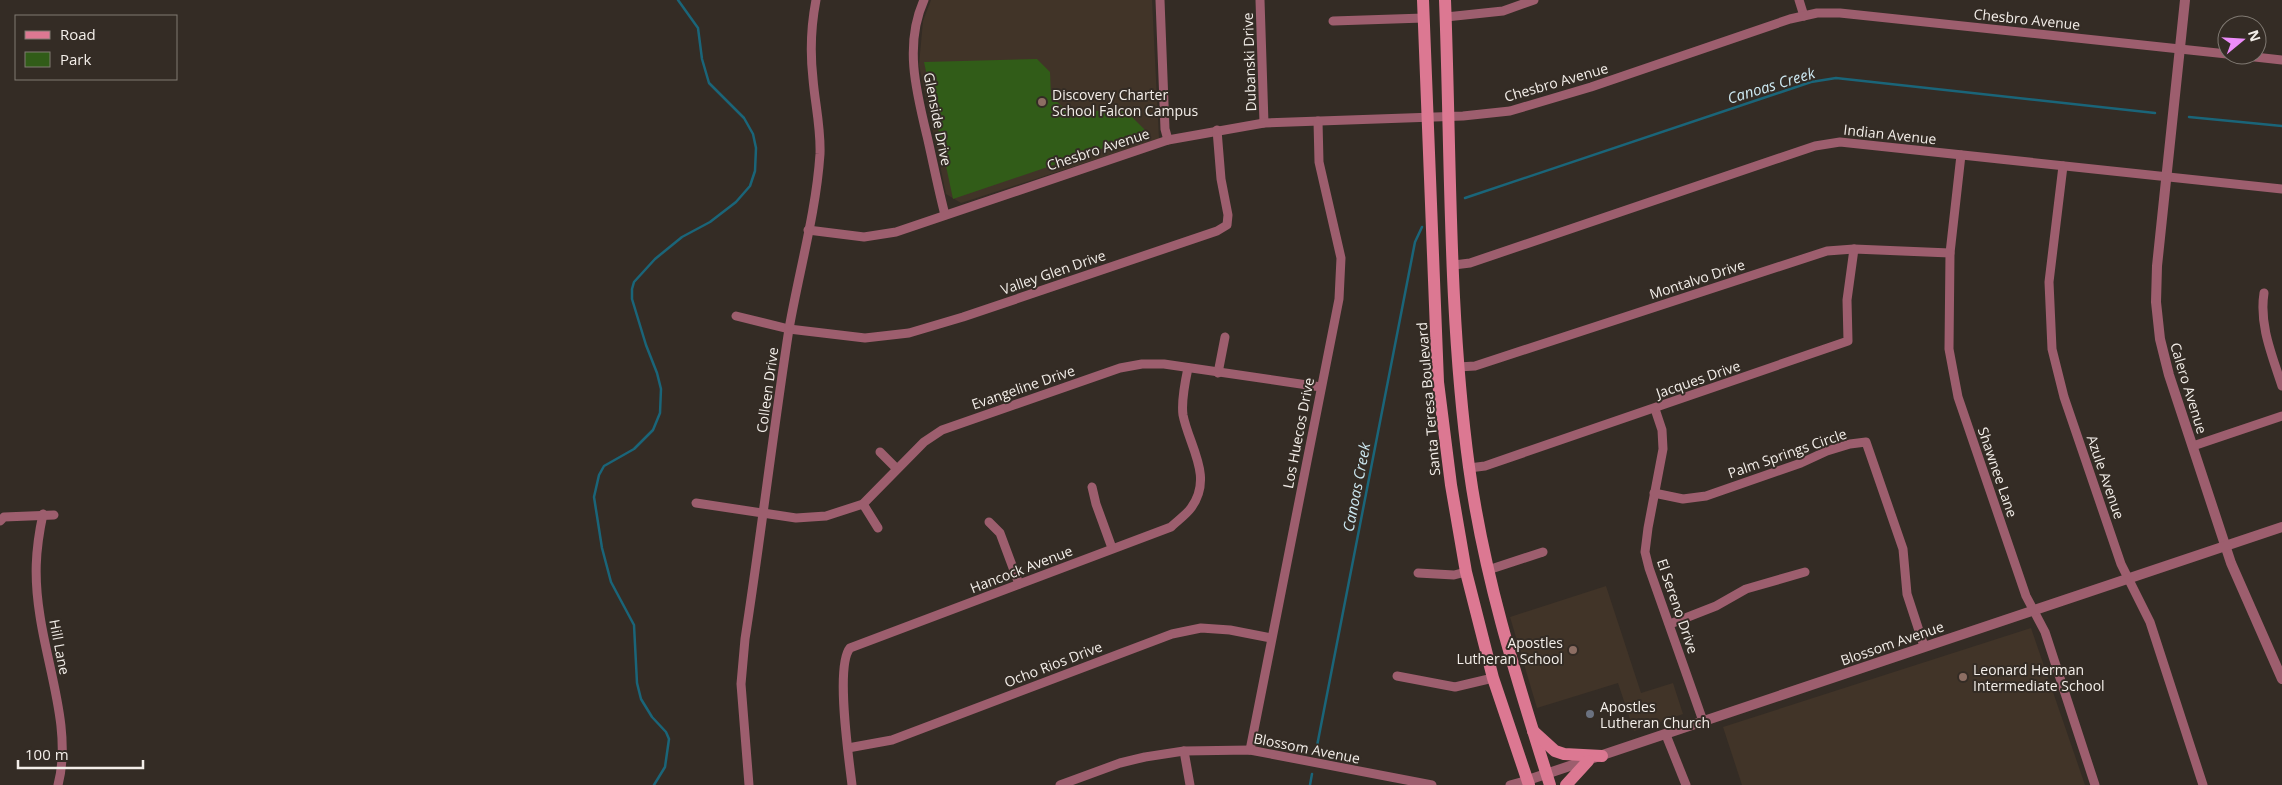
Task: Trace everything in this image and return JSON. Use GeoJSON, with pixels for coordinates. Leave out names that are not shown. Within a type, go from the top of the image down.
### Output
{"type":"FeatureCollection","features":[{"type":"Feature","properties":{"kind":"main road","name":"Santa Teresa Boulevard"},"geometry":{"type":"LineString","coordinates":[[1423,0],[1438,382],[1451,485],[1466,572],[1493,678],[1529,782]]}},
{"type":"Feature","properties":{"kind":"main road"},"geometry":{"type":"LineString","coordinates":[[1445,0],[1458,367],[1469,468],[1488,570],[1503,633],[1548,780]]}},
{"type":"Feature","properties":{"kind":"main road"},"geometry":{"type":"LineString","coordinates":[[1532,730],[1555,751],[1564,754],[1602,756]]}},
{"type":"Feature","properties":{"kind":"main road"},"geometry":{"type":"LineString","coordinates":[[1566,785],[1588,761]]}},
{"type":"Feature","properties":{"kind":"street","name":"Colleen Drive"},"geometry":{"type":"LineString","coordinates":[[749,785],[741,684],[789,329],[820,155],[820,122],[813,79],[811,49],[812,21],[816,0]]}},
{"type":"Feature","properties":{"kind":"street","name":"Glenside Drive"},"geometry":{"type":"LineString","coordinates":[[924,0],[917,16],[913,50],[915,85],[945,215]]}},
{"type":"Feature","properties":{"kind":"street"},"geometry":{"type":"LineString","coordinates":[[1160,0],[1165,129],[1168,140]]}},
{"type":"Feature","properties":{"kind":"street","name":"Dubanski Drive"},"geometry":{"type":"LineString","coordinates":[[1260,0],[1264,122]]}},
{"type":"Feature","properties":{"kind":"street"},"geometry":{"type":"LineString","coordinates":[[1446,17],[1503,11],[1534,0]]}},
{"type":"Feature","properties":{"kind":"street"},"geometry":{"type":"LineString","coordinates":[[1799,0],[1804,16]]}},
{"type":"Feature","properties":{"kind":"street","name":"Calero Avenue"},"geometry":{"type":"LineString","coordinates":[[2185,0],[2156,266],[2156,302],[2160,339],[2167,366],[2238,580],[2282,679]]}},
{"type":"Feature","properties":{"kind":"street","name":"Chesbro Avenue"},"geometry":{"type":"LineString","coordinates":[[808,230],[864,237],[896,232],[1168,140],[1264,122],[1428,118],[1510,111],[1591,88],[1804,16],[1840,13],[2217,53]]}},
{"type":"Feature","properties":{"kind":"street"},"geometry":{"type":"LineString","coordinates":[[1333,21],[1424,18]]}},
{"type":"Feature","properties":{"kind":"street"},"geometry":{"type":"LineString","coordinates":[[2267,58],[2282,60]]}},
{"type":"Feature","properties":{"kind":"street","name":"Los Huecos Drive"},"geometry":{"type":"LineString","coordinates":[[1250,750],[1339,299],[1341,258],[1319,162],[1318,121]]}},
{"type":"Feature","properties":{"kind":"street","name":"Valley Glen Drive"},"geometry":{"type":"LineString","coordinates":[[789,329],[865,338],[909,333],[963,317],[1227,226],[1228,215],[1220,179],[1217,130]]}},
{"type":"Feature","properties":{"kind":"street","name":"Indian Avenue"},"geometry":{"type":"LineString","coordinates":[[1454,265],[1470,263],[1815,146],[1840,142],[2282,189]]}},
{"type":"Feature","properties":{"kind":"street","name":"Shawnee Lane"},"geometry":{"type":"LineString","coordinates":[[1961,155],[1950,254],[1950,349],[1958,396],[2026,596],[2046,632],[2095,785]]}},
{"type":"Feature","properties":{"kind":"street","name":"Azule Avenue"},"geometry":{"type":"LineString","coordinates":[[2063,166],[2049,282],[2052,349],[2064,397],[2121,564],[2150,622],[2203,785]]}},
{"type":"Feature","properties":{"kind":"street","name":"Montalvo Drive"},"geometry":{"type":"LineString","coordinates":[[1458,367],[1475,366],[1827,251],[1854,249],[1950,254]]}},
{"type":"Feature","properties":{"kind":"street","name":"Jacques Drive"},"geometry":{"type":"LineString","coordinates":[[1469,468],[1485,466],[1848,341],[1848,300],[1854,249]]}},
{"type":"Feature","properties":{"kind":"street"},"geometry":{"type":"LineString","coordinates":[[2264,293],[2262,305],[2264,331],[2282,386]]}},
{"type":"Feature","properties":{"kind":"street"},"geometry":{"type":"LineString","coordinates":[[736,316],[789,329]]}},
{"type":"Feature","properties":{"kind":"street"},"geometry":{"type":"LineString","coordinates":[[1218,373],[1225,337]]}},
{"type":"Feature","properties":{"kind":"street","name":"Evangeline Drive"},"geometry":{"type":"LineString","coordinates":[[696,504],[796,518],[826,516],[863,504],[896,468],[924,442],[942,430],[1120,368],[1156,364],[1321,387]]}},
{"type":"Feature","properties":{"kind":"street","name":"Hancock Avenue"},"geometry":{"type":"LineString","coordinates":[[852,785],[844,698],[844,661],[845,654],[850,648],[1171,527],[1191,508],[1200,489],[1200,463],[1188,436],[1182,412],[1188,368]]}},
{"type":"Feature","properties":{"kind":"street","name":"El Sereno Drive"},"geometry":{"type":"LineString","coordinates":[[1655,409],[1662,430],[1663,449],[1654,494],[1646,552],[1649,568],[1703,721]]}},
{"type":"Feature","properties":{"kind":"street"},"geometry":{"type":"LineString","coordinates":[[2193,446],[2282,416]]}},
{"type":"Feature","properties":{"kind":"street","name":"Palm Springs Circle"},"geometry":{"type":"LineString","coordinates":[[1654,494],[1683,499],[1706,496],[1801,463],[1827,451],[1850,444],[1866,442],[1903,549],[1907,594],[1924,646]]}},
{"type":"Feature","properties":{"kind":"street"},"geometry":{"type":"LineString","coordinates":[[880,452],[896,468]]}},
{"type":"Feature","properties":{"kind":"street"},"geometry":{"type":"LineString","coordinates":[[1092,487],[1112,548]]}},
{"type":"Feature","properties":{"kind":"street"},"geometry":{"type":"LineString","coordinates":[[863,504],[878,528]]}},
{"type":"Feature","properties":{"kind":"street"},"geometry":{"type":"LineString","coordinates":[[0,521],[4,518],[43,514],[54,515]]}},
{"type":"Feature","properties":{"kind":"street","name":"Hill Lane"},"geometry":{"type":"LineString","coordinates":[[43,514],[36,551],[36,587],[64,746],[58,785]]}},
{"type":"Feature","properties":{"kind":"street"},"geometry":{"type":"LineString","coordinates":[[989,522],[1000,533],[1019,584]]}},
{"type":"Feature","properties":{"kind":"street","name":"Blossom Avenue"},"geometry":{"type":"LineString","coordinates":[[1510,785],[1548,780],[1588,761],[1703,721],[2282,527]]}},
{"type":"Feature","properties":{"kind":"street"},"geometry":{"type":"LineString","coordinates":[[1488,570],[1543,552]]}},
{"type":"Feature","properties":{"kind":"street"},"geometry":{"type":"LineString","coordinates":[[1418,573],[1455,575],[1466,572]]}},
{"type":"Feature","properties":{"kind":"street"},"geometry":{"type":"LineString","coordinates":[[1670,624],[1716,606],[1746,589],[1805,572]]}},
{"type":"Feature","properties":{"kind":"street","name":"Ocho Rios Drive"},"geometry":{"type":"LineString","coordinates":[[848,748],[892,740],[1172,634],[1201,628],[1230,630],[1271,638]]}},
{"type":"Feature","properties":{"kind":"street"},"geometry":{"type":"LineString","coordinates":[[1397,676],[1455,687],[1493,678]]}},
{"type":"Feature","properties":{"kind":"street"},"geometry":{"type":"LineString","coordinates":[[1666,735],[1686,785]]}},
{"type":"Feature","properties":{"kind":"street","name":"Blossom Avenue"},"geometry":{"type":"LineString","coordinates":[[1063,784],[1120,763],[1184,751],[1250,750],[1432,785]]}},
{"type":"Feature","properties":{"kind":"street"},"geometry":{"type":"LineString","coordinates":[[1184,751],[1190,785]]}},
{"type":"Feature","properties":{"kind":"street"},"geometry":{"type":"LineString","coordinates":[[1376,785],[1378,775]]}},
{"type":"Feature","properties":{"kind":"shaded area","name":"Discovery Charter School Falcon Campus"},"geometry":{"type":"Polygon","coordinates":[[[931,0],[1152,0],[1159,139],[961,203],[946,194],[919,65],[923,21],[931,0]]]}},
{"type":"Feature","properties":{"kind":"shaded area","name":"Apostles Lutheran School"},"geometry":{"type":"Polygon","coordinates":[[[1606,586],[1641,693],[1673,683],[1683,714],[1634,731],[1618,683],[1537,708],[1510,617],[1606,586]]]}},
{"type":"Feature","properties":{"kind":"shaded area","name":"Leonard Herman Intermediate School"},"geometry":{"type":"Polygon","coordinates":[[[2031,628],[2085,785],[1742,785],[1723,727],[2031,628]]]}},
{"type":"Feature","properties":{"kind":"green space"},"geometry":{"type":"Polygon","coordinates":[[[1037,59],[1050,72],[1051,96],[1068,112],[1121,110],[1129,117],[1132,117],[1148,133],[953,199],[924,62],[1037,59]]]}},
{"type":"Feature","properties":{"kind":"waterway"},"geometry":{"type":"LineString","coordinates":[[654,785],[665,767],[669,739],[666,732],[652,717],[641,699],[637,683],[634,625],[611,582],[602,548],[594,497],[599,475],[604,466],[634,449],[653,430],[660,413],[661,389],[632,299],[634,282],[655,259],[682,237],[710,222],[736,202],[750,186],[755,171],[756,148],[753,134],[744,118],[709,83],[702,59],[698,28],[678,0]]}},
{"type":"Feature","properties":{"kind":"waterway","name":"Canoas Creek"},"geometry":{"type":"LineString","coordinates":[[1465,198],[1811,82],[1836,78],[2155,113]]}},
{"type":"Feature","properties":{"kind":"waterway","name":"Canoas Creek"},"geometry":{"type":"LineString","coordinates":[[2189,117],[2282,126]]}},
{"type":"Feature","properties":{"kind":"waterway","name":"Canoas Creek"},"geometry":{"type":"LineString","coordinates":[[1316,751],[1415,242],[1422,227]]}},
{"type":"Feature","properties":{"kind":"waterway","name":"Canoas Creek"},"geometry":{"type":"LineString","coordinates":[[1310,785],[1312,774]]}},
{"type":"Feature","properties":{"kind":"place","name":"Discovery Charter School Falcon Campus"},"geometry":{"type":"Point","coordinates":[1042,102]}},
{"type":"Feature","properties":{"kind":"place","name":"Apostles Lutheran School"},"geometry":{"type":"Point","coordinates":[1573,650]}},
{"type":"Feature","properties":{"kind":"place","name":"Leonard Herman Intermediate School"},"geometry":{"type":"Point","coordinates":[1963,677]}},
{"type":"Feature","properties":{"kind":"place","name":"Apostles Lutheran Church"},"geometry":{"type":"Point","coordinates":[1590,714]}}]}
